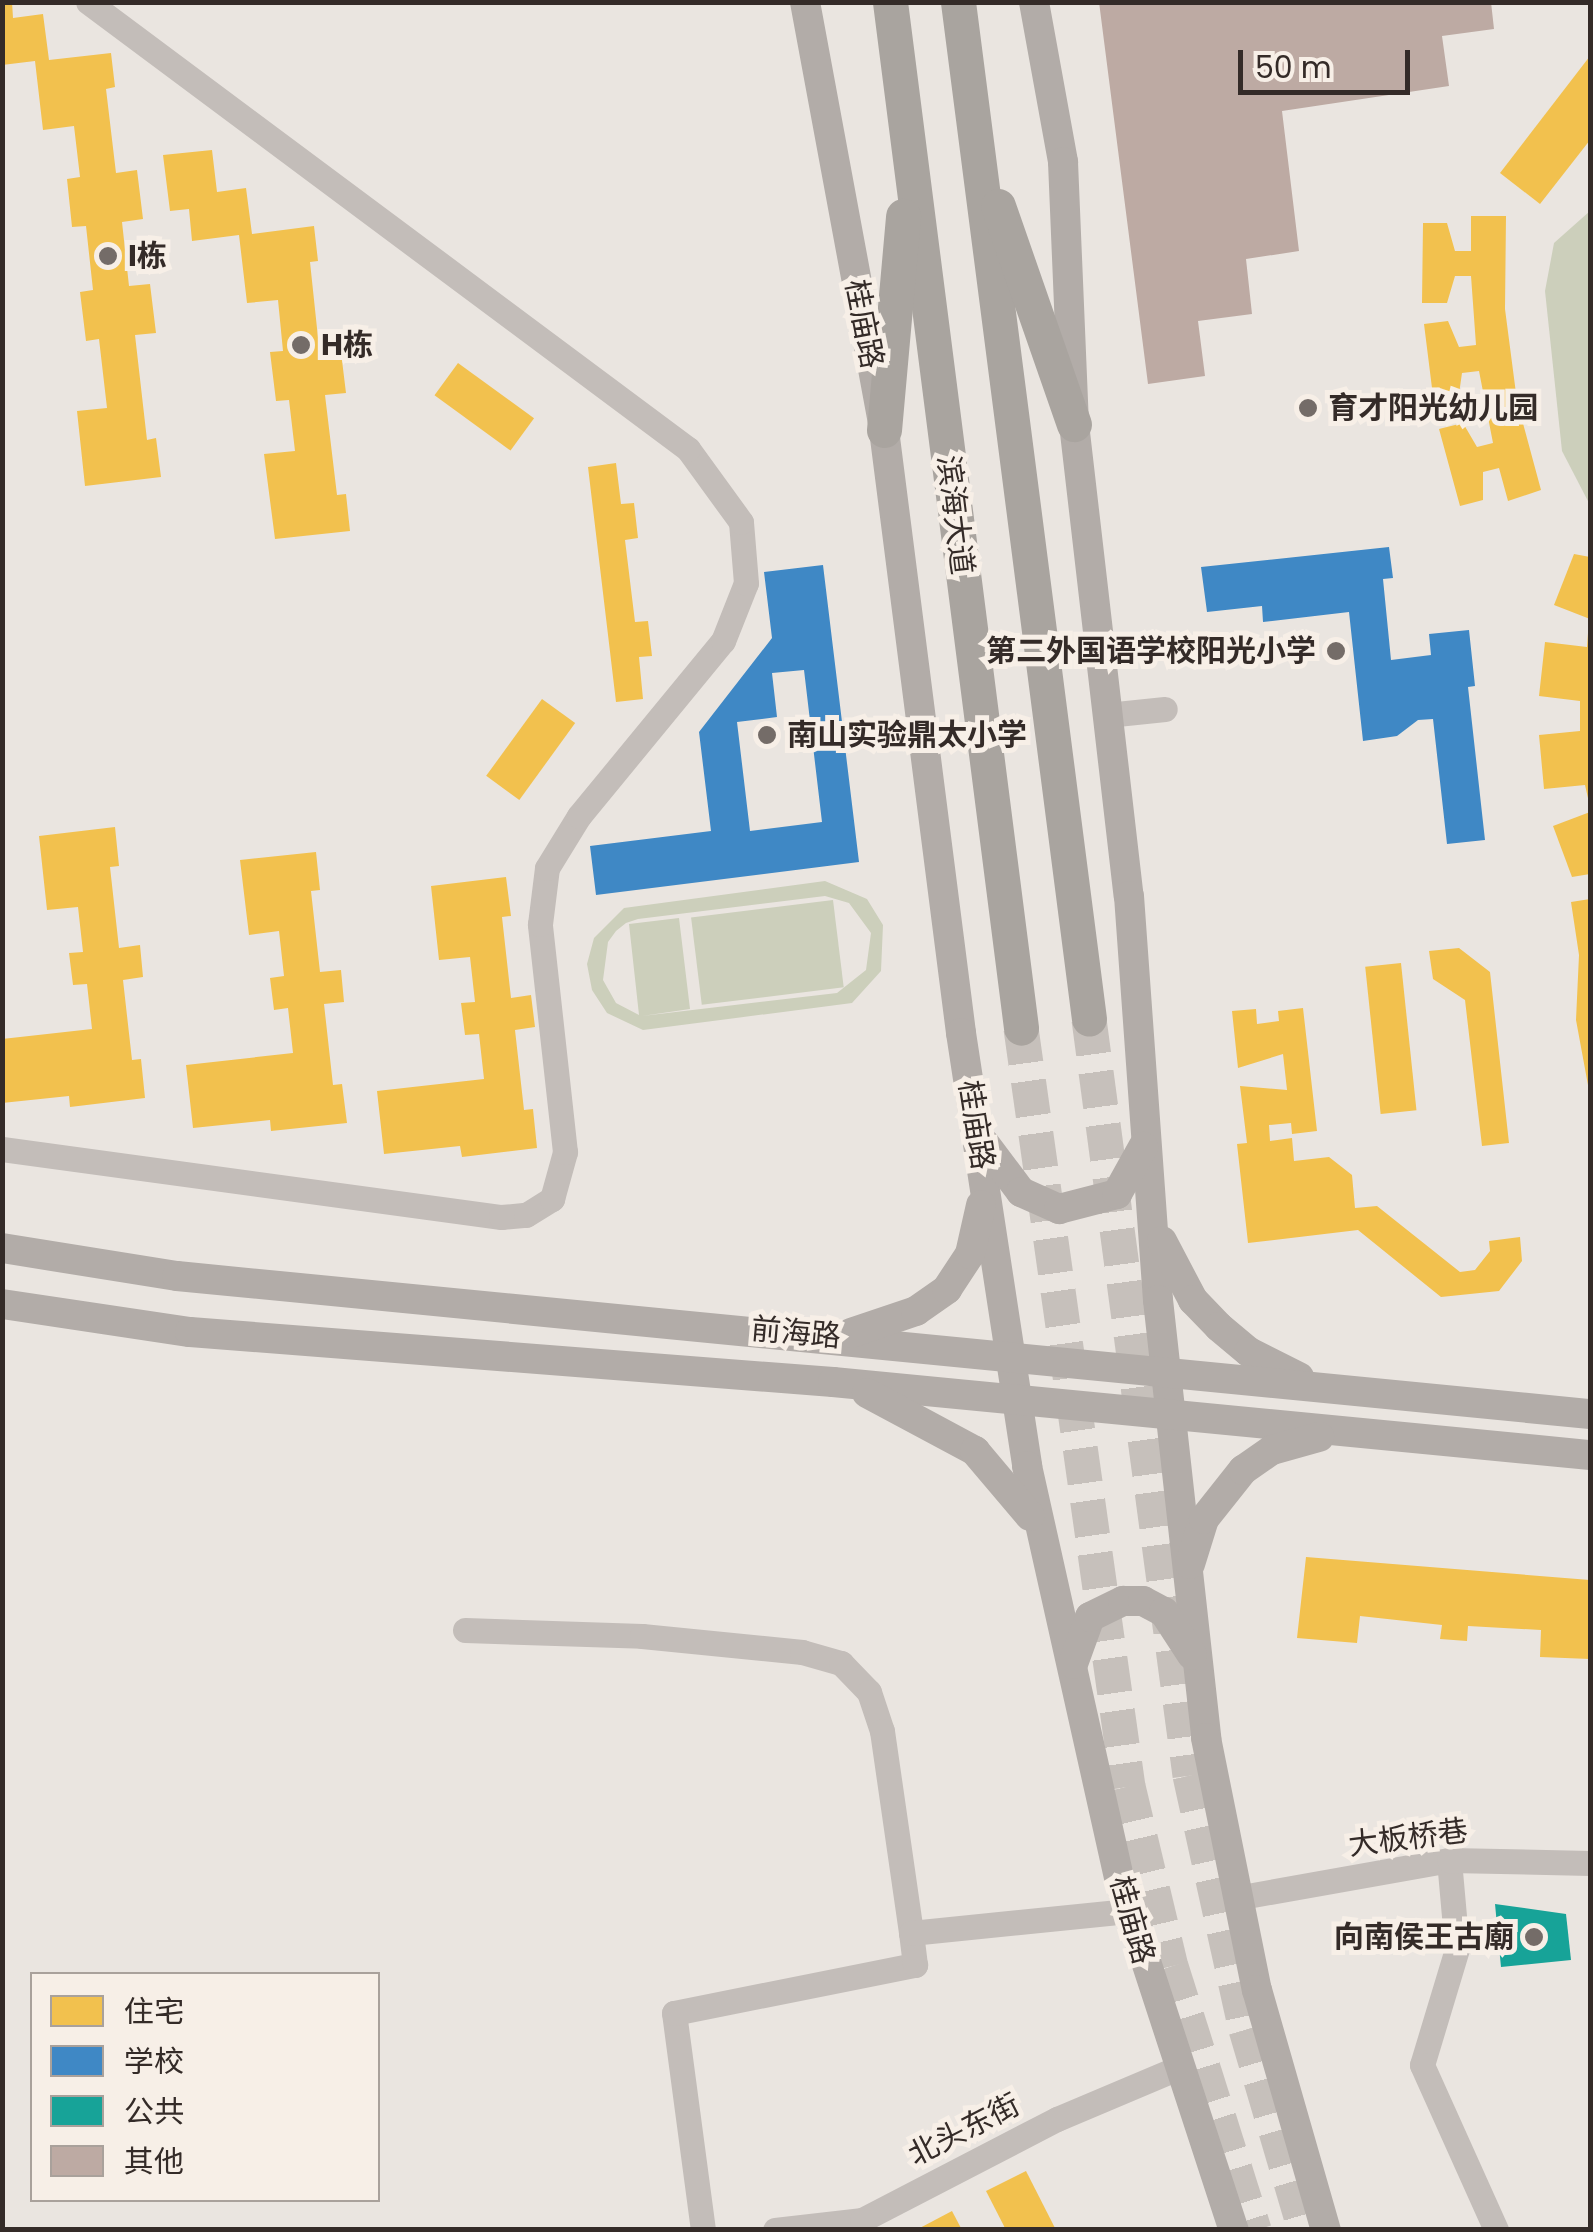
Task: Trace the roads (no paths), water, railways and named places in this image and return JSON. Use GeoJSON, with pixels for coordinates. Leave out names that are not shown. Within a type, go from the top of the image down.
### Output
{"type":"FeatureCollection","features":[{"type":"Feature","properties":{"kind":"highway","name":"滨海大道"},"geometry":{"type":"LineString","coordinates":[[890,2],[1021,1028]]}},
{"type":"Feature","properties":{"kind":"highway"},"geometry":{"type":"LineString","coordinates":[[958,2],[1089,1019]]}},
{"type":"Feature","properties":{"kind":"highway"},"geometry":{"type":"LineString","coordinates":[[974,129],[1074,424]]}},
{"type":"Feature","properties":{"kind":"highway"},"geometry":{"type":"LineString","coordinates":[[884,430],[907,136]]}},
{"type":"Feature","properties":{"kind":"main road","name":"桂庙路"},"geometry":{"type":"LineString","coordinates":[[805,2],[884,430],[1008,1354],[1042,1541],[1128,1911],[1234,2230]]}},
{"type":"Feature","properties":{"kind":"main road"},"geometry":{"type":"LineString","coordinates":[[810,37],[818,2]]}},
{"type":"Feature","properties":{"kind":"main road"},"geometry":{"type":"LineString","coordinates":[[1034,2],[1064,162],[1074,424],[1107,716],[1147,1121],[1165,1371],[1197,1667],[1236,1898],[1326,2230]]}},
{"type":"Feature","properties":{"kind":"main road"},"geometry":{"type":"LineString","coordinates":[[978,1133],[1021,1192],[1042,1205],[1080,1209],[1117,1194],[1130,1180],[1147,1121]]}},
{"type":"Feature","properties":{"kind":"main road"},"geometry":{"type":"LineString","coordinates":[[835,1337],[916,1310],[958,1276],[978,1230],[983,1167]]}},
{"type":"Feature","properties":{"kind":"main road"},"geometry":{"type":"LineString","coordinates":[[1152,1198],[1173,1269],[1219,1327],[1287,1373],[1335,1390]]}},
{"type":"Feature","properties":{"kind":"main road","name":"前海路"},"geometry":{"type":"LineString","coordinates":[[2,1248],[177,1276],[835,1337],[1590,1414]]}},
{"type":"Feature","properties":{"kind":"main road","name":"前海路"},"geometry":{"type":"LineString","coordinates":[[2,1304],[190,1332],[833,1382],[1590,1455]]}},
{"type":"Feature","properties":{"kind":"main road"},"geometry":{"type":"LineString","coordinates":[[833,1382],[896,1405],[976,1451],[1012,1487],[1042,1541]]}},
{"type":"Feature","properties":{"kind":"main road"},"geometry":{"type":"LineString","coordinates":[[1188,1592],[1191,1554],[1220,1493],[1272,1450],[1346,1433]]}},
{"type":"Feature","properties":{"kind":"main road"},"geometry":{"type":"LineString","coordinates":[[1074,1684],[1073,1656],[1090,1617],[1123,1601],[1143,1601],[1164,1612],[1197,1667]]}},
{"type":"Feature","properties":{"kind":"street"},"geometry":{"type":"LineString","coordinates":[[2,1148],[501,1217],[526,1215],[552,1199],[565,1152],[540,924],[544,880],[579,816],[722,641],[746,583],[740,522],[688,449],[88,2]]}},
{"type":"Feature","properties":{"kind":"street"},"geometry":{"type":"LineString","coordinates":[[1107,716],[1165,709]]}},
{"type":"Feature","properties":{"kind":"street"},"geometry":{"type":"LineString","coordinates":[[465,1630],[642,1636],[802,1652],[841,1663],[869,1692],[882,1732],[914,1965],[674,2013],[703,2230]]}},
{"type":"Feature","properties":{"kind":"street"},"geometry":{"type":"LineString","coordinates":[[1449,1860],[1457,1949],[1422,2064],[1496,2230]]}},
{"type":"Feature","properties":{"kind":"street","name":"大板桥巷"},"geometry":{"type":"LineString","coordinates":[[1236,1898],[1449,1860],[1590,1863]]}},
{"type":"Feature","properties":{"kind":"street"},"geometry":{"type":"LineString","coordinates":[[911,1933],[1128,1911]]}},
{"type":"Feature","properties":{"kind":"street","name":"北头东街"},"geometry":{"type":"LineString","coordinates":[[775,2230],[862,2220],[1057,2118],[1178,2068]]}},
{"type":"Feature","properties":{"kind":"tunnel"},"geometry":{"type":"LineString","coordinates":[[1089,1019],[1190,1775],[1246,2029],[1305,2230]]}},
{"type":"Feature","properties":{"kind":"tunnel"},"geometry":{"type":"LineString","coordinates":[[1021,1028],[1128,1786],[1171,1966],[1254,2230]]}},
{"type":"Feature","properties":{"kind":"place","name":"I栋"},"geometry":{"type":"Point","coordinates":[108,256]}},
{"type":"Feature","properties":{"kind":"place","name":"H栋"},"geometry":{"type":"Point","coordinates":[301,345]}},
{"type":"Feature","properties":{"kind":"place","name":"育才阳光幼儿园"},"geometry":{"type":"Point","coordinates":[1308,408]}},
{"type":"Feature","properties":{"kind":"place","name":"第二外国语学校阳光小学"},"geometry":{"type":"Point","coordinates":[1336,651]}},
{"type":"Feature","properties":{"kind":"place","name":"南山实验鼎太小学"},"geometry":{"type":"Point","coordinates":[767,735]}},
{"type":"Feature","properties":{"kind":"place","name":"向南侯王古廟"},"geometry":{"type":"Point","coordinates":[1534,1937]}}]}
